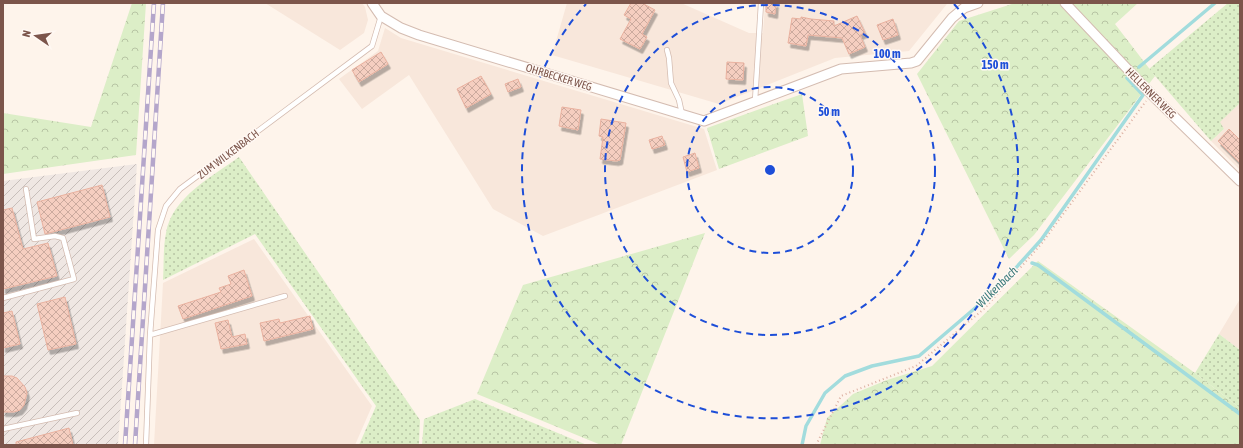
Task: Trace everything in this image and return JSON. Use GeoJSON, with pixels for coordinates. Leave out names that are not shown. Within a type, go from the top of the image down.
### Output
{"type":"FeatureCollection","features":[{"type":"Feature","properties":{"kind":"street","name":"OHRBECKER WEG"},"geometry":{"type":"LineString","coordinates":[[372,3],[381,16],[401,28],[419,35],[704,121],[755,103],[841,69],[911,63],[917,61],[952,18],[964,8],[978,3]]}},
{"type":"Feature","properties":{"kind":"street","name":"HELLERNER WEG"},"geometry":{"type":"LineString","coordinates":[[1064,3],[1151,94],[1240,181]]}},
{"type":"Feature","properties":{"kind":"lane"},"geometry":{"type":"LineString","coordinates":[[755,103],[761,3]]}},
{"type":"Feature","properties":{"kind":"lane","name":"ZUM WILKENBACH"},"geometry":{"type":"LineString","coordinates":[[146,445],[150,335],[158,230],[166,206],[180,189],[372,46],[381,16]]}},
{"type":"Feature","properties":{"kind":"lane"},"geometry":{"type":"LineString","coordinates":[[667,50],[671,83],[679,100],[682,114]]}},
{"type":"Feature","properties":{"kind":"lane"},"geometry":{"type":"LineString","coordinates":[[3,298],[74,279],[63,238],[55,236],[34,239],[26,189]]}},
{"type":"Feature","properties":{"kind":"lane"},"geometry":{"type":"LineString","coordinates":[[150,335],[285,296]]}},
{"type":"Feature","properties":{"kind":"lane"},"geometry":{"type":"LineString","coordinates":[[3,428],[77,413]]}},
{"type":"Feature","properties":{"kind":"path"},"geometry":{"type":"LineString","coordinates":[[816,445],[841,396],[916,366],[985,308],[1042,243],[1151,94]]}},
{"type":"Feature","properties":{"kind":"shaded area"},"geometry":{"type":"Polygon","coordinates":[[[265,3],[362,3],[365,7],[368,20],[364,33],[340,50],[265,3]]]}},
{"type":"Feature","properties":{"kind":"shaded area"},"geometry":{"type":"Polygon","coordinates":[[[567,3],[681,3],[749,33],[763,33],[765,3],[947,4],[909,51],[835,58],[719,104],[552,55],[567,3]]]}},
{"type":"Feature","properties":{"kind":"shaded area"},"geometry":{"type":"Polygon","coordinates":[[[385,28],[401,38],[704,129],[717,170],[543,236],[493,209],[409,75],[362,109],[339,79],[378,51],[385,28]]]}},
{"type":"Feature","properties":{"kind":"shaded area"},"geometry":{"type":"Polygon","coordinates":[[[1239,104],[1240,170],[1211,141],[1224,129],[1219,122],[1239,104]]]}},
{"type":"Feature","properties":{"kind":"shaded area"},"geometry":{"type":"Polygon","coordinates":[[[137,164],[118,445],[3,445],[3,181],[137,164]]]}},
{"type":"Feature","properties":{"kind":"shaded area"},"geometry":{"type":"Polygon","coordinates":[[[254,239],[372,406],[355,445],[154,445],[163,283],[254,239]]]}},
{"type":"Feature","properties":{"kind":"shaded area"},"geometry":{"type":"Polygon","coordinates":[[[1240,299],[1240,350],[1219,334],[1240,299]]]}},
{"type":"Feature","properties":{"kind":"green space"},"geometry":{"type":"Polygon","coordinates":[[[132,3],[146,3],[136,155],[3,174],[3,113],[91,127],[132,3]]]}},
{"type":"Feature","properties":{"kind":"green space"},"geometry":{"type":"Polygon","coordinates":[[[1015,3],[1138,3],[1115,24],[1155,76],[1034,235],[1009,259],[917,74],[959,21],[1015,3]]]}},
{"type":"Feature","properties":{"kind":"green space"},"geometry":{"type":"Polygon","coordinates":[[[1228,3],[1240,3],[1240,105],[1239,104],[1220,122],[1224,129],[1211,141],[1149,69],[1228,3]]]}},
{"type":"Feature","properties":{"kind":"green space"},"geometry":{"type":"Polygon","coordinates":[[[802,94],[808,136],[719,169],[707,128],[802,94]]]}},
{"type":"Feature","properties":{"kind":"green space"},"geometry":{"type":"Polygon","coordinates":[[[239,157],[420,420],[419,445],[359,445],[376,406],[255,234],[163,280],[166,233],[170,220],[176,209],[195,189],[239,157]]]}},
{"type":"Feature","properties":{"kind":"green space"},"geometry":{"type":"Polygon","coordinates":[[[705,233],[621,445],[601,445],[477,394],[523,285],[705,233]]]}},
{"type":"Feature","properties":{"kind":"green space"},"geometry":{"type":"Polygon","coordinates":[[[1038,261],[1195,373],[1240,408],[1240,445],[820,445],[827,418],[853,394],[887,380],[932,366],[1038,261]]]}},
{"type":"Feature","properties":{"kind":"green space"},"geometry":{"type":"Polygon","coordinates":[[[1219,334],[1240,350],[1240,408],[1195,373],[1219,334]]]}},
{"type":"Feature","properties":{"kind":"green space"},"geometry":{"type":"Polygon","coordinates":[[[475,399],[587,445],[422,445],[424,419],[475,399]]]}},
{"type":"Feature","properties":{"kind":"building"},"geometry":{"type":"Polygon","coordinates":[[[631,3],[642,3],[655,10],[642,34],[647,37],[640,49],[620,39],[631,19],[624,15],[631,3]]]}},
{"type":"Feature","properties":{"kind":"building"},"geometry":{"type":"Polygon","coordinates":[[[766,3],[776,3],[775,14],[766,12],[766,3]]]}},
{"type":"Feature","properties":{"kind":"building"},"geometry":{"type":"Polygon","coordinates":[[[857,16],[865,33],[860,35],[865,47],[849,54],[842,38],[808,35],[806,46],[788,43],[792,18],[801,19],[801,17],[834,21],[834,26],[857,16]]]}},
{"type":"Feature","properties":{"kind":"building"},"geometry":{"type":"Polygon","coordinates":[[[893,19],[898,35],[883,40],[877,25],[893,19]]]}},
{"type":"Feature","properties":{"kind":"building"},"geometry":{"type":"Polygon","coordinates":[[[381,52],[388,64],[359,82],[352,70],[381,52]]]}},
{"type":"Feature","properties":{"kind":"building"},"geometry":{"type":"Polygon","coordinates":[[[727,62],[744,63],[743,80],[726,79],[727,62]]]}},
{"type":"Feature","properties":{"kind":"building"},"geometry":{"type":"Polygon","coordinates":[[[481,76],[491,94],[466,108],[457,89],[481,76]]]}},
{"type":"Feature","properties":{"kind":"building"},"geometry":{"type":"Polygon","coordinates":[[[518,79],[521,87],[508,92],[505,84],[518,79]]]}},
{"type":"Feature","properties":{"kind":"building"},"geometry":{"type":"Polygon","coordinates":[[[562,107],[581,110],[578,130],[559,126],[562,107]]]}},
{"type":"Feature","properties":{"kind":"building"},"geometry":{"type":"Polygon","coordinates":[[[601,119],[626,123],[620,160],[600,159],[603,137],[599,136],[601,119]]]}},
{"type":"Feature","properties":{"kind":"building"},"geometry":{"type":"Polygon","coordinates":[[[1229,129],[1240,140],[1240,163],[1218,141],[1229,129]]]}},
{"type":"Feature","properties":{"kind":"building"},"geometry":{"type":"Polygon","coordinates":[[[662,136],[665,145],[652,149],[649,140],[662,136]]]}},
{"type":"Feature","properties":{"kind":"building"},"geometry":{"type":"Polygon","coordinates":[[[695,153],[699,168],[687,172],[683,157],[695,153]]]}},
{"type":"Feature","properties":{"kind":"building"},"geometry":{"type":"Polygon","coordinates":[[[102,185],[110,217],[45,234],[37,202],[102,185]]]}},
{"type":"Feature","properties":{"kind":"building"},"geometry":{"type":"Polygon","coordinates":[[[12,208],[23,249],[48,243],[57,276],[3,289],[3,210],[12,208]]]}},
{"type":"Feature","properties":{"kind":"building"},"geometry":{"type":"Polygon","coordinates":[[[244,270],[252,296],[183,319],[178,306],[221,292],[219,288],[231,284],[228,276],[244,270]]]}},
{"type":"Feature","properties":{"kind":"building"},"geometry":{"type":"Polygon","coordinates":[[[65,297],[76,344],[48,350],[37,304],[65,297]]]}},
{"type":"Feature","properties":{"kind":"building"},"geometry":{"type":"Polygon","coordinates":[[[12,311],[20,344],[3,348],[3,313],[12,311]]]}},
{"type":"Feature","properties":{"kind":"building"},"geometry":{"type":"Polygon","coordinates":[[[310,316],[313,329],[264,341],[260,323],[279,319],[280,323],[310,316]]]}},
{"type":"Feature","properties":{"kind":"building"},"geometry":{"type":"Polygon","coordinates":[[[228,320],[232,337],[245,334],[247,344],[221,349],[215,323],[228,320]]]}},
{"type":"Feature","properties":{"kind":"building"},"geometry":{"type":"Polygon","coordinates":[[[3,376],[12,376],[17,378],[25,387],[27,393],[24,405],[20,410],[14,412],[3,412],[3,376]]]}},
{"type":"Feature","properties":{"kind":"building"},"geometry":{"type":"Polygon","coordinates":[[[69,428],[73,445],[16,445],[16,442],[69,428]]]}},
{"type":"Feature","properties":{"kind":"waterway","name":"Wilkenbach"},"geometry":{"type":"LineString","coordinates":[[1139,67],[1215,3]]}},
{"type":"Feature","properties":{"kind":"waterway","name":"Wilkenbach"},"geometry":{"type":"LineString","coordinates":[[802,445],[806,426],[825,393],[845,376],[872,366],[919,356],[995,291],[1041,240],[1143,95],[1127,78]]}},
{"type":"Feature","properties":{"kind":"waterway"},"geometry":{"type":"LineString","coordinates":[[1032,263],[1038,265],[1240,414]]}},
{"type":"Feature","properties":{"kind":"railway"},"geometry":{"type":"LineString","coordinates":[[125,445],[154,3]]}},
{"type":"Feature","properties":{"kind":"railway"},"geometry":{"type":"LineString","coordinates":[[135,445],[163,3]]}}]}
